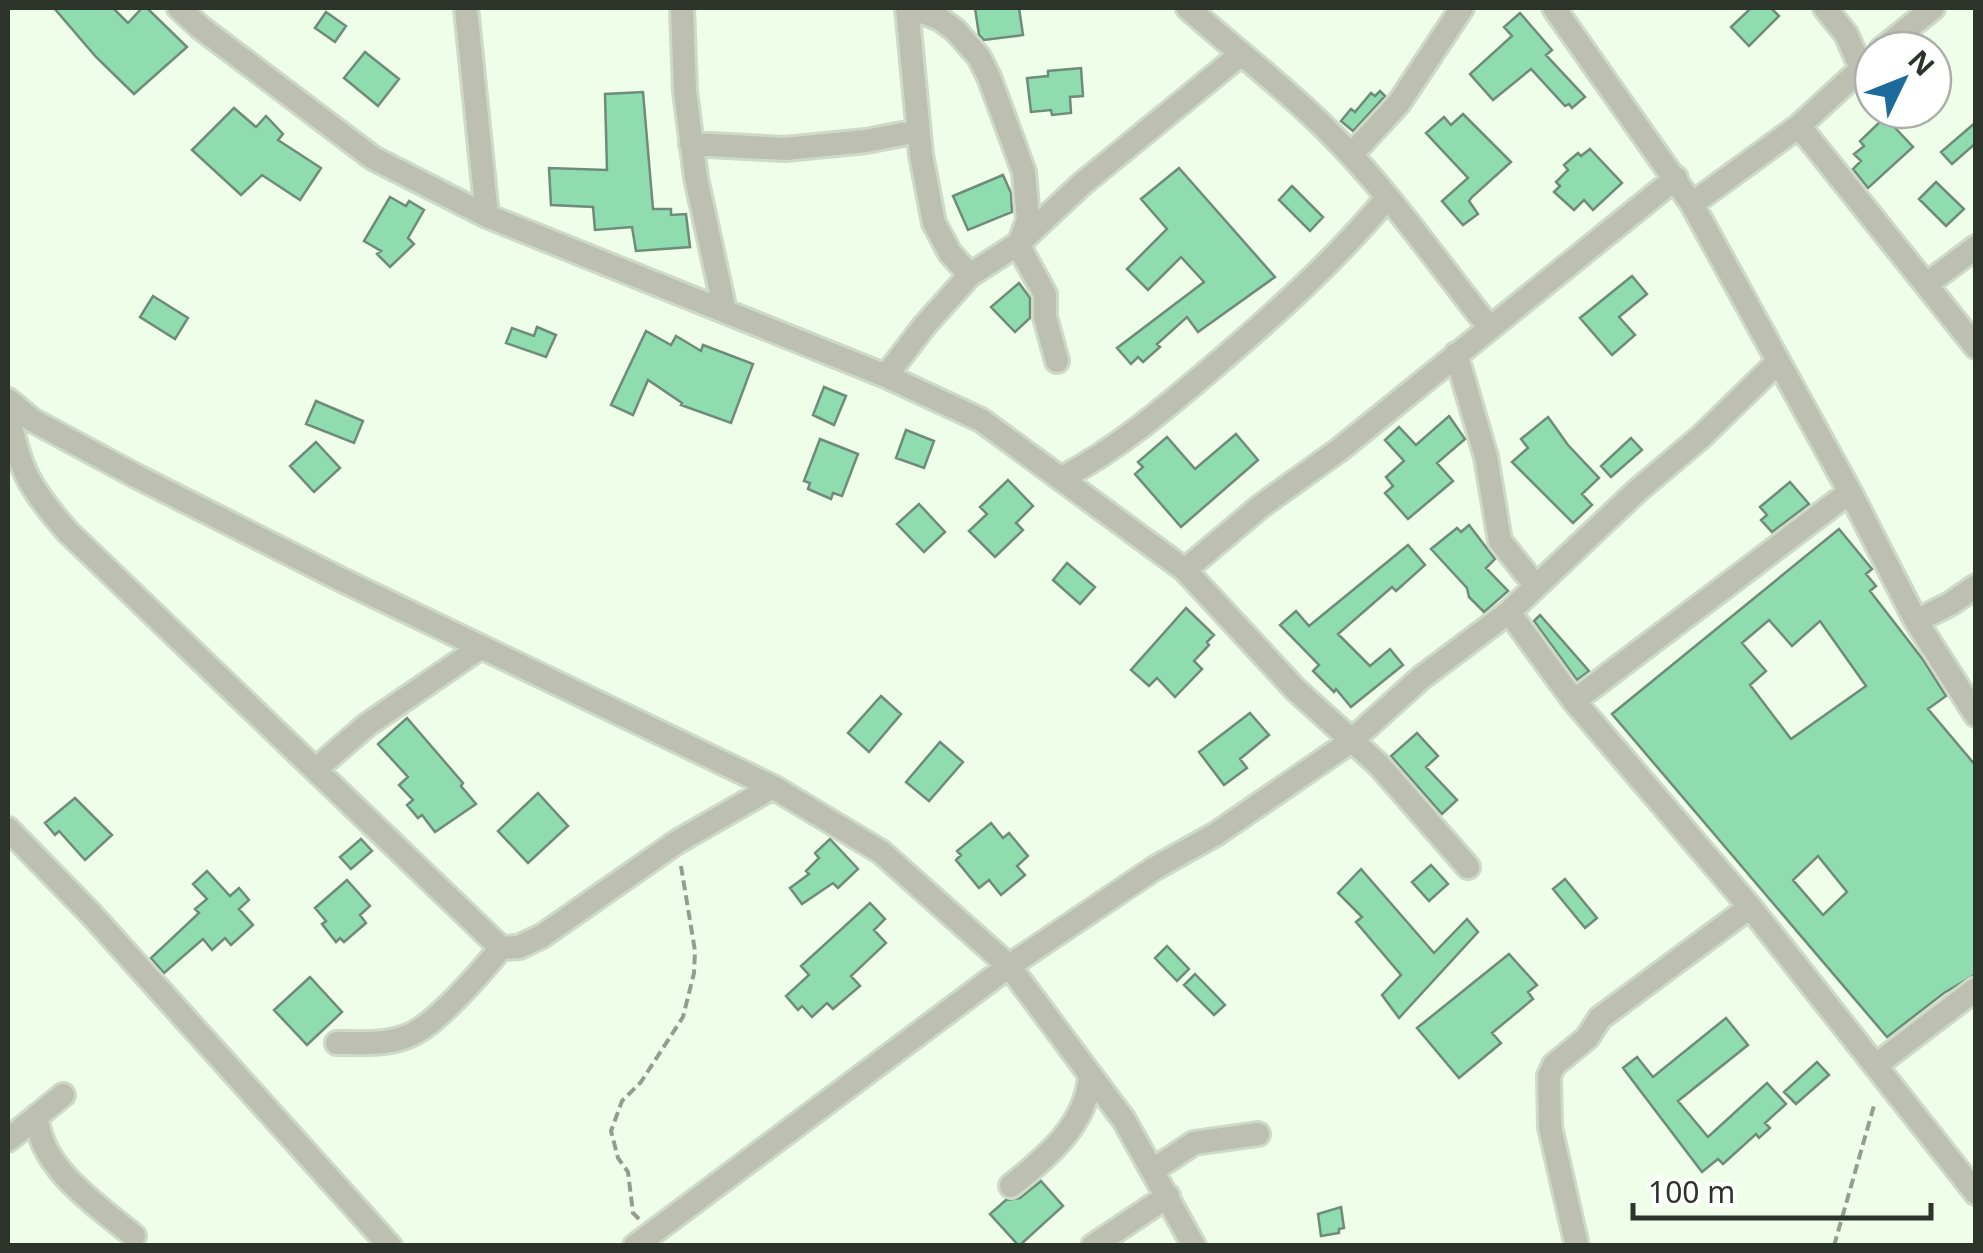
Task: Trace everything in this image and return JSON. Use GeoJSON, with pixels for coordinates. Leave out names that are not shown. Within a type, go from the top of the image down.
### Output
{"type":"FeatureCollection","features":[{"type":"Feature","properties":{"kind":"street"},"geometry":{"type":"LineString","coordinates":[[179,8],[373,158],[487,216],[886,376],[981,420],[1185,570],[1296,690],[1379,765],[1468,867]]}},
{"type":"Feature","properties":{"kind":"street"},"geometry":{"type":"LineString","coordinates":[[466,8],[487,216]]}},
{"type":"Feature","properties":{"kind":"street"},"geometry":{"type":"LineString","coordinates":[[682,8],[696,178],[725,311]]}},
{"type":"Feature","properties":{"kind":"street"},"geometry":{"type":"LineString","coordinates":[[970,276],[950,253],[934,224],[918,132],[910,8],[940,19],[954,30],[979,57],[989,77],[1024,172],[1028,220],[1020,242],[1045,294],[1048,337],[1057,362]]}},
{"type":"Feature","properties":{"kind":"street"},"geometry":{"type":"LineString","coordinates":[[1188,8],[1276,82],[1352,155],[1489,326]]}},
{"type":"Feature","properties":{"kind":"street"},"geometry":{"type":"LineString","coordinates":[[1352,155],[1398,103],[1462,8]]}},
{"type":"Feature","properties":{"kind":"street"},"geometry":{"type":"LineString","coordinates":[[1585,8],[1560,16],[1692,204],[1916,621],[1976,716]]}},
{"type":"Feature","properties":{"kind":"street"},"geometry":{"type":"LineString","coordinates":[[1825,8],[1853,44]]}},
{"type":"Feature","properties":{"kind":"street"},"geometry":{"type":"LineString","coordinates":[[1906,30],[1933,8]]}},
{"type":"Feature","properties":{"kind":"street"},"geometry":{"type":"LineString","coordinates":[[1846,34],[1853,36]]}},
{"type":"Feature","properties":{"kind":"street"},"geometry":{"type":"LineString","coordinates":[[886,376],[925,324],[970,276],[1020,242],[1082,184],[1240,55]]}},
{"type":"Feature","properties":{"kind":"street"},"geometry":{"type":"LineString","coordinates":[[1692,204],[1798,126],[1853,76]]}},
{"type":"Feature","properties":{"kind":"street"},"geometry":{"type":"LineString","coordinates":[[1798,126],[1976,347]]}},
{"type":"Feature","properties":{"kind":"street"},"geometry":{"type":"LineString","coordinates":[[692,144],[785,148],[918,132]]}},
{"type":"Feature","properties":{"kind":"street"},"geometry":{"type":"LineString","coordinates":[[1185,570],[1260,506],[1339,450],[1676,178]]}},
{"type":"Feature","properties":{"kind":"street"},"geometry":{"type":"LineString","coordinates":[[1062,478],[1096,460],[1168,406],[1287,305],[1354,238],[1387,198]]}},
{"type":"Feature","properties":{"kind":"street"},"geometry":{"type":"LineString","coordinates":[[1928,284],[1976,247]]}},
{"type":"Feature","properties":{"kind":"street"},"geometry":{"type":"LineString","coordinates":[[1456,354],[1486,456],[1500,542],[1535,585]]}},
{"type":"Feature","properties":{"kind":"street"},"geometry":{"type":"LineString","coordinates":[[643,1239],[1009,966],[1140,878],[1303,777],[1350,742],[1421,678],[1509,612],[1637,492],[1702,438],[1778,362]]}},
{"type":"Feature","properties":{"kind":"street"},"geometry":{"type":"LineString","coordinates":[[8,400],[32,420],[136,476],[773,787],[881,852],[1009,966],[1124,1120],[1194,1246]]}},
{"type":"Feature","properties":{"kind":"street"},"geometry":{"type":"LineString","coordinates":[[8,412],[11,446],[33,491],[68,532],[501,948]]}},
{"type":"Feature","properties":{"kind":"street"},"geometry":{"type":"LineString","coordinates":[[1574,700],[1850,492]]}},
{"type":"Feature","properties":{"kind":"street"},"geometry":{"type":"LineString","coordinates":[[1916,621],[1976,586]]}},
{"type":"Feature","properties":{"kind":"street"},"geometry":{"type":"LineString","coordinates":[[1509,612],[1574,700],[1750,907],[1976,1193]]}},
{"type":"Feature","properties":{"kind":"street"},"geometry":{"type":"LineString","coordinates":[[316,770],[367,725],[480,647]]}},
{"type":"Feature","properties":{"kind":"street"},"geometry":{"type":"LineString","coordinates":[[337,1044],[391,1041],[412,1035],[432,1021],[501,948],[519,947],[542,936],[678,842],[773,787]]}},
{"type":"Feature","properties":{"kind":"street"},"geometry":{"type":"LineString","coordinates":[[8,829],[91,914],[390,1246]]}},
{"type":"Feature","properties":{"kind":"street"},"geometry":{"type":"LineString","coordinates":[[1576,1246],[1550,1127],[1549,1076],[1554,1066],[1587,1038],[1600,1018],[1750,907]]}},
{"type":"Feature","properties":{"kind":"street"},"geometry":{"type":"LineString","coordinates":[[1880,1069],[1976,989]]}},
{"type":"Feature","properties":{"kind":"street"},"geometry":{"type":"LineString","coordinates":[[1011,1186],[1044,1158],[1081,1116],[1089,1096],[1090,1076]]}},
{"type":"Feature","properties":{"kind":"street"},"geometry":{"type":"LineString","coordinates":[[8,1140],[62,1095]]}},
{"type":"Feature","properties":{"kind":"street"},"geometry":{"type":"LineString","coordinates":[[37,1116],[40,1139],[52,1160],[134,1236]]}},
{"type":"Feature","properties":{"kind":"street"},"geometry":{"type":"LineString","coordinates":[[1153,1170],[1194,1143],[1258,1134]]}},
{"type":"Feature","properties":{"kind":"street"},"geometry":{"type":"LineString","coordinates":[[1094,1246],[1168,1196]]}},
{"type":"Feature","properties":{"kind":"path"},"geometry":{"type":"LineString","coordinates":[[643,1239],[633,1212],[628,1172],[618,1158],[611,1130],[622,1102],[641,1082],[683,1017],[694,973],[695,951],[678,842]]}},
{"type":"Feature","properties":{"kind":"path"},"geometry":{"type":"LineString","coordinates":[[1834,1246],[1880,1069]]}},
{"type":"Feature","properties":{"kind":"building"},"geometry":{"type":"Polygon","coordinates":[[[54,8],[113,8],[128,23],[142,8],[147,8],[187,47],[134,94],[54,8]]]}},
{"type":"Feature","properties":{"kind":"building"},"geometry":{"type":"Polygon","coordinates":[[[975,8],[1019,8],[1023,35],[984,40],[979,35],[975,8]]]}},
{"type":"Feature","properties":{"kind":"building"},"geometry":{"type":"Polygon","coordinates":[[[1751,8],[1771,8],[1779,16],[1749,46],[1731,27],[1751,8]]]}},
{"type":"Feature","properties":{"kind":"building"},"geometry":{"type":"Polygon","coordinates":[[[326,12],[346,26],[335,42],[315,28],[326,12]]]}},
{"type":"Feature","properties":{"kind":"building"},"geometry":{"type":"Polygon","coordinates":[[[1520,13],[1552,50],[1546,55],[1585,97],[1572,108],[1569,104],[1565,106],[1531,69],[1493,100],[1470,74],[1512,36],[1504,27],[1520,13]]]}},
{"type":"Feature","properties":{"kind":"building"},"geometry":{"type":"Polygon","coordinates":[[[365,52],[399,79],[378,106],[344,78],[365,52]]]}},
{"type":"Feature","properties":{"kind":"building"},"geometry":{"type":"Polygon","coordinates":[[[1081,68],[1083,96],[1070,97],[1071,113],[1031,112],[1027,78],[1048,76],[1048,71],[1081,68]]]}},
{"type":"Feature","properties":{"kind":"building"},"geometry":{"type":"Polygon","coordinates":[[[1380,91],[1385,96],[1353,131],[1341,121],[1371,93],[1375,96],[1380,91]]]}},
{"type":"Feature","properties":{"kind":"building"},"geometry":{"type":"Polygon","coordinates":[[[643,92],[653,209],[671,209],[671,215],[686,214],[690,247],[636,251],[632,227],[595,230],[593,207],[551,205],[549,168],[607,170],[605,94],[643,92]]]}},
{"type":"Feature","properties":{"kind":"building"},"geometry":{"type":"Polygon","coordinates":[[[234,108],[256,127],[266,116],[283,134],[278,140],[321,168],[300,200],[262,175],[241,195],[192,150],[234,108]]]}},
{"type":"Feature","properties":{"kind":"building"},"geometry":{"type":"Polygon","coordinates":[[[1463,114],[1511,162],[1472,197],[1469,201],[1478,214],[1463,225],[1442,201],[1468,178],[1426,133],[1444,117],[1451,125],[1463,114]]]}},
{"type":"Feature","properties":{"kind":"building"},"geometry":{"type":"Polygon","coordinates":[[[1976,122],[1976,143],[1952,164],[1941,152],[1976,122]]]}},
{"type":"Feature","properties":{"kind":"building"},"geometry":{"type":"Polygon","coordinates":[[[1871,130],[1897,130],[1913,147],[1868,188],[1853,169],[1861,161],[1854,154],[1864,146],[1860,141],[1871,130]]]}},
{"type":"Feature","properties":{"kind":"building"},"geometry":{"type":"Polygon","coordinates":[[[1590,149],[1622,183],[1593,210],[1584,200],[1574,210],[1554,192],[1560,186],[1556,182],[1568,170],[1564,165],[1590,149]]]}},
{"type":"Feature","properties":{"kind":"building"},"geometry":{"type":"Polygon","coordinates":[[[1179,168],[1275,277],[1198,332],[1187,317],[1143,362],[1138,357],[1131,364],[1117,348],[1204,282],[1181,257],[1148,290],[1127,269],[1167,229],[1141,199],[1179,168]]]}},
{"type":"Feature","properties":{"kind":"building"},"geometry":{"type":"Polygon","coordinates":[[[1003,175],[1011,193],[1012,212],[968,230],[953,196],[1003,175]]]}},
{"type":"Feature","properties":{"kind":"building"},"geometry":{"type":"Polygon","coordinates":[[[1936,182],[1964,209],[1946,226],[1919,199],[1936,182]]]}},
{"type":"Feature","properties":{"kind":"building"},"geometry":{"type":"Polygon","coordinates":[[[1292,186],[1323,217],[1310,231],[1279,200],[1292,186]]]}},
{"type":"Feature","properties":{"kind":"building"},"geometry":{"type":"Polygon","coordinates":[[[390,197],[406,206],[409,201],[424,210],[408,238],[414,244],[390,267],[377,254],[381,251],[364,241],[390,197]]]}},
{"type":"Feature","properties":{"kind":"building"},"geometry":{"type":"Polygon","coordinates":[[[1632,276],[1647,294],[1619,317],[1635,335],[1612,355],[1580,318],[1632,276]]]}},
{"type":"Feature","properties":{"kind":"building"},"geometry":{"type":"Polygon","coordinates":[[[1019,283],[1030,298],[1030,318],[1015,332],[991,307],[1019,283]]]}},
{"type":"Feature","properties":{"kind":"building"},"geometry":{"type":"Polygon","coordinates":[[[153,296],[188,318],[175,339],[140,317],[153,296]]]}},
{"type":"Feature","properties":{"kind":"building"},"geometry":{"type":"Polygon","coordinates":[[[537,327],[556,335],[546,357],[506,343],[512,328],[534,336],[537,327]]]}},
{"type":"Feature","properties":{"kind":"building"},"geometry":{"type":"Polygon","coordinates":[[[646,331],[671,345],[676,336],[701,351],[703,345],[753,364],[731,423],[681,405],[648,380],[633,415],[611,405],[646,331]]]}},
{"type":"Feature","properties":{"kind":"building"},"geometry":{"type":"Polygon","coordinates":[[[824,387],[846,396],[834,425],[813,415],[824,387]]]}},
{"type":"Feature","properties":{"kind":"building"},"geometry":{"type":"Polygon","coordinates":[[[316,401],[363,421],[354,443],[306,424],[316,401]]]}},
{"type":"Feature","properties":{"kind":"building"},"geometry":{"type":"Polygon","coordinates":[[[1449,416],[1465,439],[1437,463],[1453,481],[1408,519],[1385,493],[1393,486],[1386,477],[1404,461],[1385,440],[1399,427],[1416,445],[1449,416]]]}},
{"type":"Feature","properties":{"kind":"building"},"geometry":{"type":"Polygon","coordinates":[[[1548,417],[1599,478],[1582,494],[1592,505],[1573,523],[1512,462],[1528,448],[1521,439],[1548,417]]]}},
{"type":"Feature","properties":{"kind":"building"},"geometry":{"type":"Polygon","coordinates":[[[906,430],[934,441],[924,468],[896,458],[906,430]]]}},
{"type":"Feature","properties":{"kind":"building"},"geometry":{"type":"Polygon","coordinates":[[[1236,434],[1258,460],[1181,527],[1135,474],[1143,467],[1138,462],[1167,437],[1195,469],[1236,434]]]}},
{"type":"Feature","properties":{"kind":"building"},"geometry":{"type":"Polygon","coordinates":[[[1631,438],[1642,450],[1611,477],[1601,466],[1631,438]]]}},
{"type":"Feature","properties":{"kind":"building"},"geometry":{"type":"Polygon","coordinates":[[[820,439],[858,454],[842,496],[833,493],[831,499],[808,489],[810,483],[804,481],[820,439]]]}},
{"type":"Feature","properties":{"kind":"building"},"geometry":{"type":"Polygon","coordinates":[[[316,442],[340,468],[314,492],[290,466],[316,442]]]}},
{"type":"Feature","properties":{"kind":"building"},"geometry":{"type":"Polygon","coordinates":[[[1008,480],[1033,506],[1016,523],[1023,530],[995,557],[969,531],[987,514],[980,507],[1008,480]]]}},
{"type":"Feature","properties":{"kind":"building"},"geometry":{"type":"Polygon","coordinates":[[[1790,482],[1809,504],[1772,532],[1761,520],[1767,515],[1760,507],[1790,482]]]}},
{"type":"Feature","properties":{"kind":"building"},"geometry":{"type":"Polygon","coordinates":[[[919,504],[945,532],[924,552],[897,524],[919,504]]]}},
{"type":"Feature","properties":{"kind":"building"},"geometry":{"type":"Polygon","coordinates":[[[1469,525],[1495,559],[1486,568],[1508,591],[1484,612],[1431,549],[1457,528],[1461,532],[1469,525]]]}},
{"type":"Feature","properties":{"kind":"building"},"geometry":{"type":"Polygon","coordinates":[[[1839,529],[1872,569],[1866,574],[1876,586],[1870,591],[1946,696],[1928,709],[1976,766],[1976,974],[1887,1037],[1612,714],[1839,529]],[[1769,620],[1742,643],[1766,671],[1750,685],[1791,739],[1866,686],[1820,621],[1792,646],[1769,620]],[[1818,856],[1793,880],[1823,915],[1847,892],[1818,856]]]}},
{"type":"Feature","properties":{"kind":"building"},"geometry":{"type":"Polygon","coordinates":[[[1408,545],[1425,565],[1396,591],[1392,587],[1338,634],[1370,666],[1390,649],[1403,665],[1351,707],[1313,671],[1319,665],[1280,625],[1296,611],[1309,626],[1408,545]]]}},
{"type":"Feature","properties":{"kind":"building"},"geometry":{"type":"Polygon","coordinates":[[[1067,563],[1095,587],[1080,604],[1053,580],[1067,563]]]}},
{"type":"Feature","properties":{"kind":"building"},"geometry":{"type":"Polygon","coordinates":[[[1186,608],[1214,635],[1194,661],[1202,669],[1175,697],[1157,678],[1149,686],[1131,670],[1186,608]]]}},
{"type":"Feature","properties":{"kind":"building"},"geometry":{"type":"Polygon","coordinates":[[[1540,615],[1589,671],[1577,680],[1534,621],[1540,615]]]}},
{"type":"Feature","properties":{"kind":"building"},"geometry":{"type":"Polygon","coordinates":[[[881,696],[901,714],[869,752],[848,733],[881,696]]]}},
{"type":"Feature","properties":{"kind":"building"},"geometry":{"type":"Polygon","coordinates":[[[1250,713],[1269,735],[1240,759],[1247,768],[1224,785],[1199,752],[1250,713]]]}},
{"type":"Feature","properties":{"kind":"building"},"geometry":{"type":"Polygon","coordinates":[[[407,718],[463,783],[461,786],[476,804],[435,832],[422,815],[418,818],[407,805],[413,800],[399,785],[408,777],[378,744],[407,718]]]}},
{"type":"Feature","properties":{"kind":"building"},"geometry":{"type":"Polygon","coordinates":[[[1417,733],[1438,756],[1426,767],[1457,800],[1442,814],[1391,756],[1417,733]]]}},
{"type":"Feature","properties":{"kind":"building"},"geometry":{"type":"Polygon","coordinates":[[[940,742],[963,762],[929,801],[906,782],[940,742]]]}},
{"type":"Feature","properties":{"kind":"building"},"geometry":{"type":"Polygon","coordinates":[[[538,793],[568,826],[528,863],[498,831],[538,793]]]}},
{"type":"Feature","properties":{"kind":"building"},"geometry":{"type":"Polygon","coordinates":[[[75,798],[112,835],[85,860],[59,831],[55,835],[45,823],[75,798]]]}},
{"type":"Feature","properties":{"kind":"building"},"geometry":{"type":"Polygon","coordinates":[[[991,823],[1003,838],[1009,833],[1028,856],[1017,866],[1025,875],[1001,895],[989,880],[979,888],[956,860],[961,855],[957,851],[991,823]]]}},
{"type":"Feature","properties":{"kind":"building"},"geometry":{"type":"Polygon","coordinates":[[[361,839],[372,851],[351,869],[340,857],[361,839]]]}},
{"type":"Feature","properties":{"kind":"building"},"geometry":{"type":"Polygon","coordinates":[[[830,839],[858,869],[838,888],[833,883],[802,904],[790,888],[809,874],[806,871],[819,858],[815,853],[830,839]]]}},
{"type":"Feature","properties":{"kind":"building"},"geometry":{"type":"Polygon","coordinates":[[[1431,865],[1448,884],[1429,901],[1412,882],[1431,865]]]}},
{"type":"Feature","properties":{"kind":"building"},"geometry":{"type":"Polygon","coordinates":[[[1361,869],[1434,953],[1467,919],[1478,932],[1399,1018],[1382,995],[1401,975],[1356,922],[1362,917],[1338,893],[1361,869]]]}},
{"type":"Feature","properties":{"kind":"building"},"geometry":{"type":"Polygon","coordinates":[[[207,871],[230,896],[239,888],[249,900],[239,909],[253,925],[231,945],[225,938],[212,950],[203,939],[164,973],[151,958],[199,913],[195,909],[207,899],[193,884],[207,871]]]}},
{"type":"Feature","properties":{"kind":"building"},"geometry":{"type":"Polygon","coordinates":[[[1565,879],[1597,918],[1585,928],[1553,889],[1565,879]]]}},
{"type":"Feature","properties":{"kind":"building"},"geometry":{"type":"Polygon","coordinates":[[[347,880],[370,906],[360,915],[366,923],[344,942],[340,938],[336,942],[315,908],[347,880]]]}},
{"type":"Feature","properties":{"kind":"building"},"geometry":{"type":"Polygon","coordinates":[[[870,903],[885,919],[874,930],[886,943],[851,976],[860,986],[833,1009],[827,1003],[812,1017],[802,1006],[798,1010],[786,996],[809,975],[801,966],[870,903]]]}},
{"type":"Feature","properties":{"kind":"building"},"geometry":{"type":"Polygon","coordinates":[[[1167,946],[1189,969],[1177,981],[1155,958],[1167,946]]]}},
{"type":"Feature","properties":{"kind":"building"},"geometry":{"type":"Polygon","coordinates":[[[1509,954],[1537,985],[1528,992],[1533,999],[1492,1033],[1501,1043],[1459,1078],[1417,1028],[1509,954]]]}},
{"type":"Feature","properties":{"kind":"building"},"geometry":{"type":"Polygon","coordinates":[[[1195,974],[1225,1005],[1214,1015],[1184,985],[1195,974]]]}},
{"type":"Feature","properties":{"kind":"building"},"geometry":{"type":"Polygon","coordinates":[[[310,977],[342,1012],[307,1045],[274,1010],[310,977]]]}},
{"type":"Feature","properties":{"kind":"building"},"geometry":{"type":"Polygon","coordinates":[[[1726,1018],[1748,1045],[1678,1101],[1708,1137],[1767,1083],[1786,1104],[1765,1123],[1770,1128],[1759,1138],[1756,1134],[1723,1164],[1718,1159],[1702,1172],[1623,1068],[1637,1057],[1653,1077],[1726,1018]]]}},
{"type":"Feature","properties":{"kind":"building"},"geometry":{"type":"Polygon","coordinates":[[[1817,1062],[1829,1075],[1796,1104],[1784,1092],[1817,1062]]]}},
{"type":"Feature","properties":{"kind":"building"},"geometry":{"type":"Polygon","coordinates":[[[1041,1181],[1063,1206],[1019,1246],[990,1214],[1006,1200],[1020,1198],[1041,1181]]]}},
{"type":"Feature","properties":{"kind":"building"},"geometry":{"type":"Polygon","coordinates":[[[1341,1207],[1344,1228],[1339,1233],[1321,1236],[1318,1214],[1341,1207]]]}}]}
